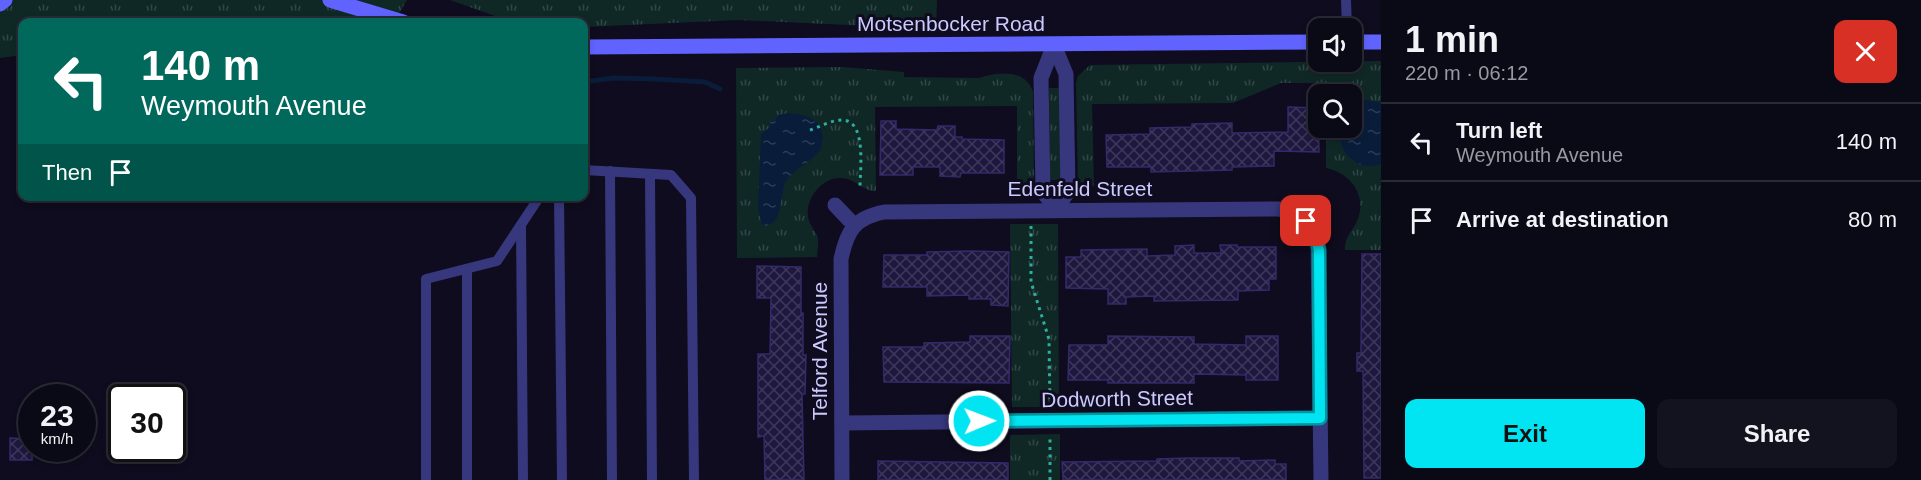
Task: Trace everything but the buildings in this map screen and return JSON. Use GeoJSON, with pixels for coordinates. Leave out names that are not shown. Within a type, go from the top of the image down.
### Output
{"type":"FeatureCollection","features":[{"type":"Feature","properties":{"kind":"main road"},"geometry":{"type":"LineString","coordinates":[[0,4],[5,0]]}},
{"type":"Feature","properties":{"kind":"main road"},"geometry":{"type":"LineString","coordinates":[[330,0],[390,18]]}},
{"type":"Feature","properties":{"kind":"main road","name":"Motsenbocker Road"},"geometry":{"type":"LineString","coordinates":[[588,47],[1308,42]]}},
{"type":"Feature","properties":{"kind":"main road"},"geometry":{"type":"LineString","coordinates":[[1362,42],[1381,42]]}},
{"type":"Feature","properties":{"kind":"street"},"geometry":{"type":"LineString","coordinates":[[1054,45],[1066,74],[1068,192],[1056,209],[1043,192],[1041,78],[1054,45]]}},
{"type":"Feature","properties":{"kind":"street"},"geometry":{"type":"LineString","coordinates":[[835,205],[854,225]]}},
{"type":"Feature","properties":{"kind":"street"},"geometry":{"type":"LineString","coordinates":[[1321,480],[1319,250],[1314,233],[1306,221],[1322,205]]}},
{"type":"Feature","properties":{"kind":"street","name":"Edenfeld Street"},"geometry":{"type":"LineString","coordinates":[[854,225],[873,214],[884,212],[1056,209],[1278,208],[1296,214],[1306,221]]}},
{"type":"Feature","properties":{"kind":"street","name":"Telford Avenue"},"geometry":{"type":"LineString","coordinates":[[842,480],[841,259],[844,242],[854,225]]}},
{"type":"Feature","properties":{"kind":"street","name":"Dodworth Street"},"geometry":{"type":"LineString","coordinates":[[842,423],[1320,418]]}},
{"type":"Feature","properties":{"kind":"lane"},"geometry":{"type":"LineString","coordinates":[[1346,0],[1347,18]]}},
{"type":"Feature","properties":{"kind":"lane"},"geometry":{"type":"LineString","coordinates":[[588,170],[671,175],[691,198],[694,480]]}},
{"type":"Feature","properties":{"kind":"lane"},"geometry":{"type":"LineString","coordinates":[[610,171],[612,480]]}},
{"type":"Feature","properties":{"kind":"lane"},"geometry":{"type":"LineString","coordinates":[[651,174],[652,480]]}},
{"type":"Feature","properties":{"kind":"lane"},"geometry":{"type":"LineString","coordinates":[[426,480],[426,279],[497,261],[537,201]]}},
{"type":"Feature","properties":{"kind":"lane"},"geometry":{"type":"LineString","coordinates":[[559,201],[562,480]]}},
{"type":"Feature","properties":{"kind":"lane"},"geometry":{"type":"LineString","coordinates":[[521,224],[523,480]]}},
{"type":"Feature","properties":{"kind":"lane"},"geometry":{"type":"LineString","coordinates":[[467,269],[467,480]]}},
{"type":"Feature","properties":{"kind":"path"},"geometry":{"type":"LineString","coordinates":[[810,130],[840,120],[849,122],[857,129],[860,141],[860,187]]}},
{"type":"Feature","properties":{"kind":"path"},"geometry":{"type":"LineString","coordinates":[[1031,223],[1031,282],[1049,339],[1050,407]]}},
{"type":"Feature","properties":{"kind":"path"},"geometry":{"type":"LineString","coordinates":[[1050,434],[1050,480]]}},
{"type":"Feature","properties":{"kind":"green space"},"geometry":{"type":"Polygon","coordinates":[[[0,0],[407,0],[396,18],[18,18],[18,56],[0,58],[0,0]]]}},
{"type":"Feature","properties":{"kind":"green space"},"geometry":{"type":"Polygon","coordinates":[[[450,0],[937,0],[936,29],[738,20],[588,27],[588,18],[501,18],[450,0]]]}},
{"type":"Feature","properties":{"kind":"green space"},"geometry":{"type":"Polygon","coordinates":[[[1362,61],[1381,61],[1381,250],[1345,250],[1347,237],[1360,212],[1359,195],[1350,180],[1326,168],[1326,138],[1362,138],[1362,84],[1281,83],[1233,103],[1092,104],[1094,186],[1078,185],[1076,83],[1078,76],[1090,65],[1308,62],[1308,72],[1362,72],[1362,61]]]}},
{"type":"Feature","properties":{"kind":"green space"},"geometry":{"type":"Polygon","coordinates":[[[842,67],[904,72],[904,77],[979,78],[1002,73],[1017,75],[1024,79],[1033,92],[1034,178],[1032,186],[1027,183],[1017,186],[1017,106],[875,107],[876,191],[841,178],[827,181],[816,190],[808,210],[809,220],[818,238],[817,257],[737,258],[736,68],[842,67]]]}},
{"type":"Feature","properties":{"kind":"green space"},"geometry":{"type":"Polygon","coordinates":[[[1049,88],[1060,88],[1061,180],[1050,180],[1049,88]]]}},
{"type":"Feature","properties":{"kind":"green space"},"geometry":{"type":"Polygon","coordinates":[[[1010,224],[1058,224],[1059,407],[1012,407],[1010,224]]]}},
{"type":"Feature","properties":{"kind":"green space"},"geometry":{"type":"Polygon","coordinates":[[[1060,434],[1060,480],[1010,480],[1010,435],[1060,434]]]}},
{"type":"Feature","properties":{"kind":"water"},"geometry":{"type":"Polygon","coordinates":[[[1362,100],[1381,103],[1381,164],[1366,166],[1354,161],[1345,152],[1340,138],[1362,138],[1362,100]]]}},
{"type":"Feature","properties":{"kind":"water"},"geometry":{"type":"Polygon","coordinates":[[[789,113],[805,116],[817,123],[823,142],[816,155],[786,182],[779,214],[772,223],[766,226],[761,223],[758,207],[761,134],[771,126],[769,124],[771,121],[774,122],[778,115],[789,113]]]}},
{"type":"Feature","properties":{"kind":"waterway"},"geometry":{"type":"LineString","coordinates":[[588,81],[613,78],[655,79],[705,82],[720,89]]}},
{"type":"Feature","properties":{"kind":"route"},"geometry":{"type":"LineString","coordinates":[[979,421],[1320,418],[1319,250],[1318,241],[1306,221]]}}]}
